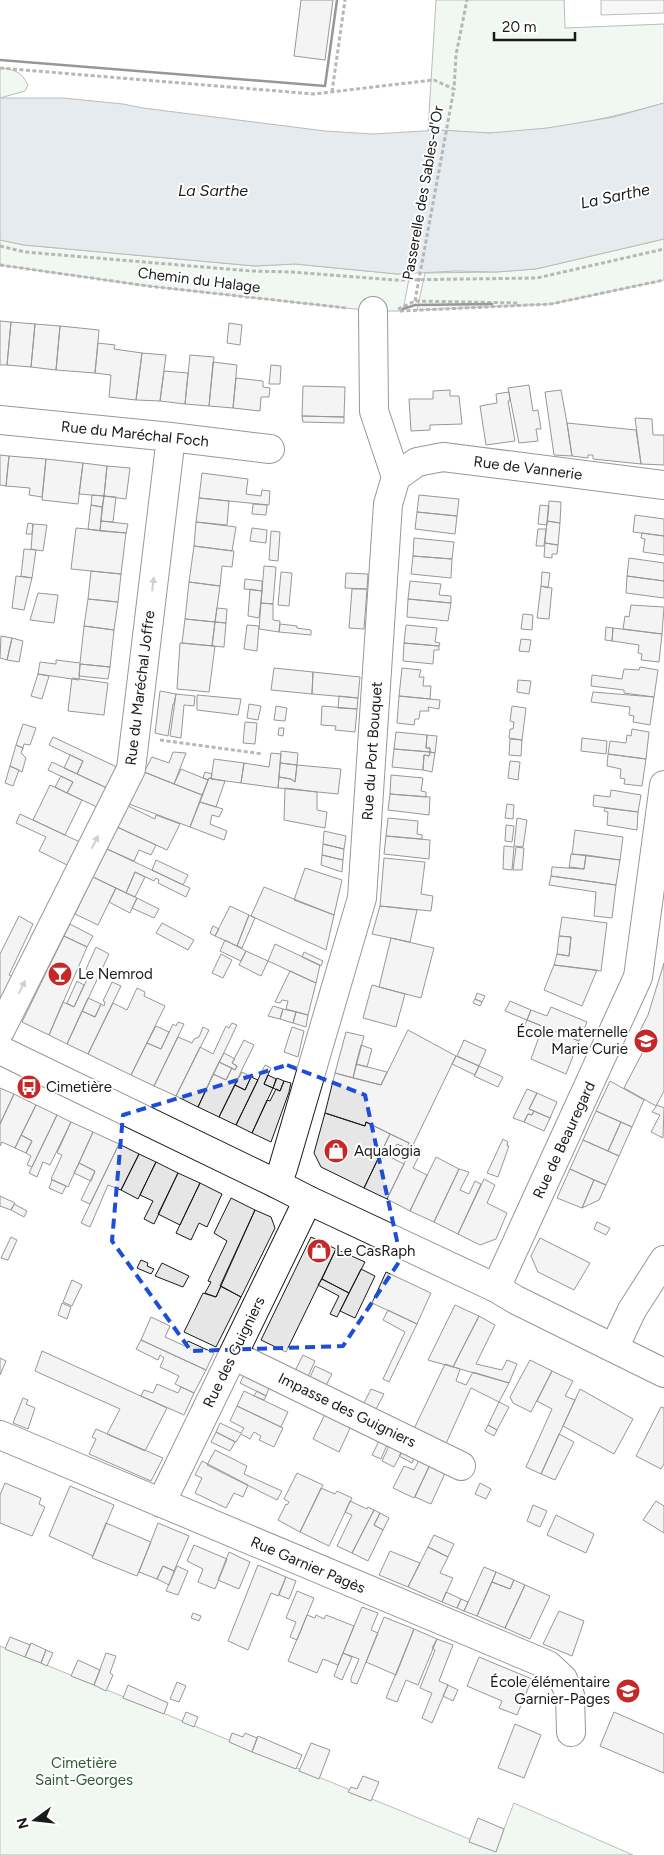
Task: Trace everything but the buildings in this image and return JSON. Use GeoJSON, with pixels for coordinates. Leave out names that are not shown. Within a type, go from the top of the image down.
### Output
{"type":"FeatureCollection","features":[{"type":"Feature","properties":{"kind":"street"},"geometry":{"type":"LineString","coordinates":[[373,311],[374,411],[396,477]]}},
{"type":"Feature","properties":{"kind":"street","name":"Rue du Maréchal Foch"},"geometry":{"type":"LineString","coordinates":[[0,420],[270,449]]}},
{"type":"Feature","properties":{"kind":"street","name":"Rue du Maréchal Joffre"},"geometry":{"type":"LineString","coordinates":[[0,1031],[131,769],[171,437]]}},
{"type":"Feature","properties":{"kind":"street","name":"Rue de Vannerie"},"geometry":{"type":"LineString","coordinates":[[396,477],[417,462],[443,457],[664,485]]}},
{"type":"Feature","properties":{"kind":"street","name":"Rue du Port Bouquet"},"geometry":{"type":"LineString","coordinates":[[277,1184],[285,1163],[362,898],[388,504],[396,477]]}},
{"type":"Feature","properties":{"kind":"street","name":"Rue de Beauregard"},"geometry":{"type":"LineString","coordinates":[[496,1288],[638,976],[664,785]]}},
{"type":"Feature","properties":{"kind":"street"},"geometry":{"type":"LineString","coordinates":[[0,1050],[308,1200],[496,1288],[516,1300],[664,1372]]}},
{"type":"Feature","properties":{"kind":"street","name":"Rue des Guigniers"},"geometry":{"type":"LineString","coordinates":[[161,1503],[308,1200]]}},
{"type":"Feature","properties":{"kind":"street"},"geometry":{"type":"LineString","coordinates":[[614,1348],[632,1310],[664,1260]]}},
{"type":"Feature","properties":{"kind":"street","name":"Impasse des Guigniers"},"geometry":{"type":"LineString","coordinates":[[233,1355],[461,1466]]}},
{"type":"Feature","properties":{"kind":"street","name":"Rue Garnier Pagès"},"geometry":{"type":"LineString","coordinates":[[0,1435],[548,1665],[563,1679],[570,1696],[571,1732]]}},
{"type":"Feature","properties":{"kind":"path"},"geometry":{"type":"LineString","coordinates":[[332,92],[345,0]]}},
{"type":"Feature","properties":{"kind":"path","name":"Passerelle des Sables-d'Or"},"geometry":{"type":"LineString","coordinates":[[415,301],[454,89],[456,55],[468,0]]}},
{"type":"Feature","properties":{"kind":"path"},"geometry":{"type":"LineString","coordinates":[[0,68],[314,94],[434,80],[454,89]]}},
{"type":"Feature","properties":{"kind":"path"},"geometry":{"type":"LineString","coordinates":[[0,246],[25,252],[45,254],[251,271],[292,272],[396,280],[537,278],[664,250]]}},
{"type":"Feature","properties":{"kind":"path","name":"Chemin du Halage"},"geometry":{"type":"LineString","coordinates":[[0,264],[148,286],[373,311]]}},
{"type":"Feature","properties":{"kind":"path"},"geometry":{"type":"LineString","coordinates":[[551,304],[415,301],[395,311],[551,304],[664,280]]}},
{"type":"Feature","properties":{"kind":"path"},"geometry":{"type":"LineString","coordinates":[[135,737],[263,754]]}},
{"type":"Feature","properties":{"kind":"highlighted area"},"geometry":{"type":"Polygon","coordinates":[[[287,1065],[365,1095],[401,1259],[343,1346],[191,1351],[112,1241],[123,1115],[287,1065]]]}},
{"type":"Feature","properties":{"kind":"green space"},"geometry":{"type":"Polygon","coordinates":[[[436,0],[564,0],[565,28],[664,24],[664,103],[627,113],[551,128],[502,133],[428,130],[436,0]]]}},
{"type":"Feature","properties":{"kind":"green space"},"geometry":{"type":"Polygon","coordinates":[[[0,68],[13,70],[20,74],[28,85],[25,91],[0,98],[0,68]]]}},
{"type":"Feature","properties":{"kind":"green space"},"geometry":{"type":"Polygon","coordinates":[[[664,239],[664,280],[551,304],[417,310],[425,273],[496,272],[536,269],[664,239]]]}},
{"type":"Feature","properties":{"kind":"green space"},"geometry":{"type":"Polygon","coordinates":[[[0,240],[24,245],[255,266],[295,264],[397,274],[410,273],[403,311],[373,311],[148,286],[0,265],[0,240]]]}},
{"type":"Feature","properties":{"kind":"green space","name":"Cimetière Saint-Georges"},"geometry":{"type":"Polygon","coordinates":[[[0,1646],[496,1850],[514,1803],[633,1855],[0,1855],[0,1646]]]}},
{"type":"Feature","properties":{"kind":"shaded area"},"geometry":{"type":"Polygon","coordinates":[[[601,0],[664,0],[664,13],[601,15],[601,0]]]}},
{"type":"Feature","properties":{"kind":"water","name":"La Sarthe"},"geometry":{"type":"Polygon","coordinates":[[[0,98],[63,98],[123,104],[325,131],[373,134],[440,130],[490,133],[547,128],[614,117],[664,103],[664,239],[536,269],[496,272],[457,271],[397,274],[295,264],[255,266],[24,245],[0,240],[0,98]]]}},
{"type":"Feature","properties":{"kind":"wall"},"geometry":{"type":"LineString","coordinates":[[0,60],[325,86],[337,0]]}},
{"type":"Feature","properties":{"kind":"wall"},"geometry":{"type":"LineString","coordinates":[[403,309],[415,305],[492,304]]}},
{"type":"Feature","properties":{"kind":"place","name":"Le Nemrod"},"geometry":{"type":"Point","coordinates":[60,974]}},
{"type":"Feature","properties":{"kind":"place","name":"École maternelle Marie Curie"},"geometry":{"type":"Point","coordinates":[646,1041]}},
{"type":"Feature","properties":{"kind":"place","name":"Cimetière"},"geometry":{"type":"Point","coordinates":[29,1087]}},
{"type":"Feature","properties":{"kind":"place","name":"Aqualogia"},"geometry":{"type":"Point","coordinates":[336,1151]}},
{"type":"Feature","properties":{"kind":"place","name":"Le CasRaph"},"geometry":{"type":"Point","coordinates":[319,1251]}},
{"type":"Feature","properties":{"kind":"place","name":"École élémentaire Garnier-Pages"},"geometry":{"type":"Point","coordinates":[628,1691]}}]}
